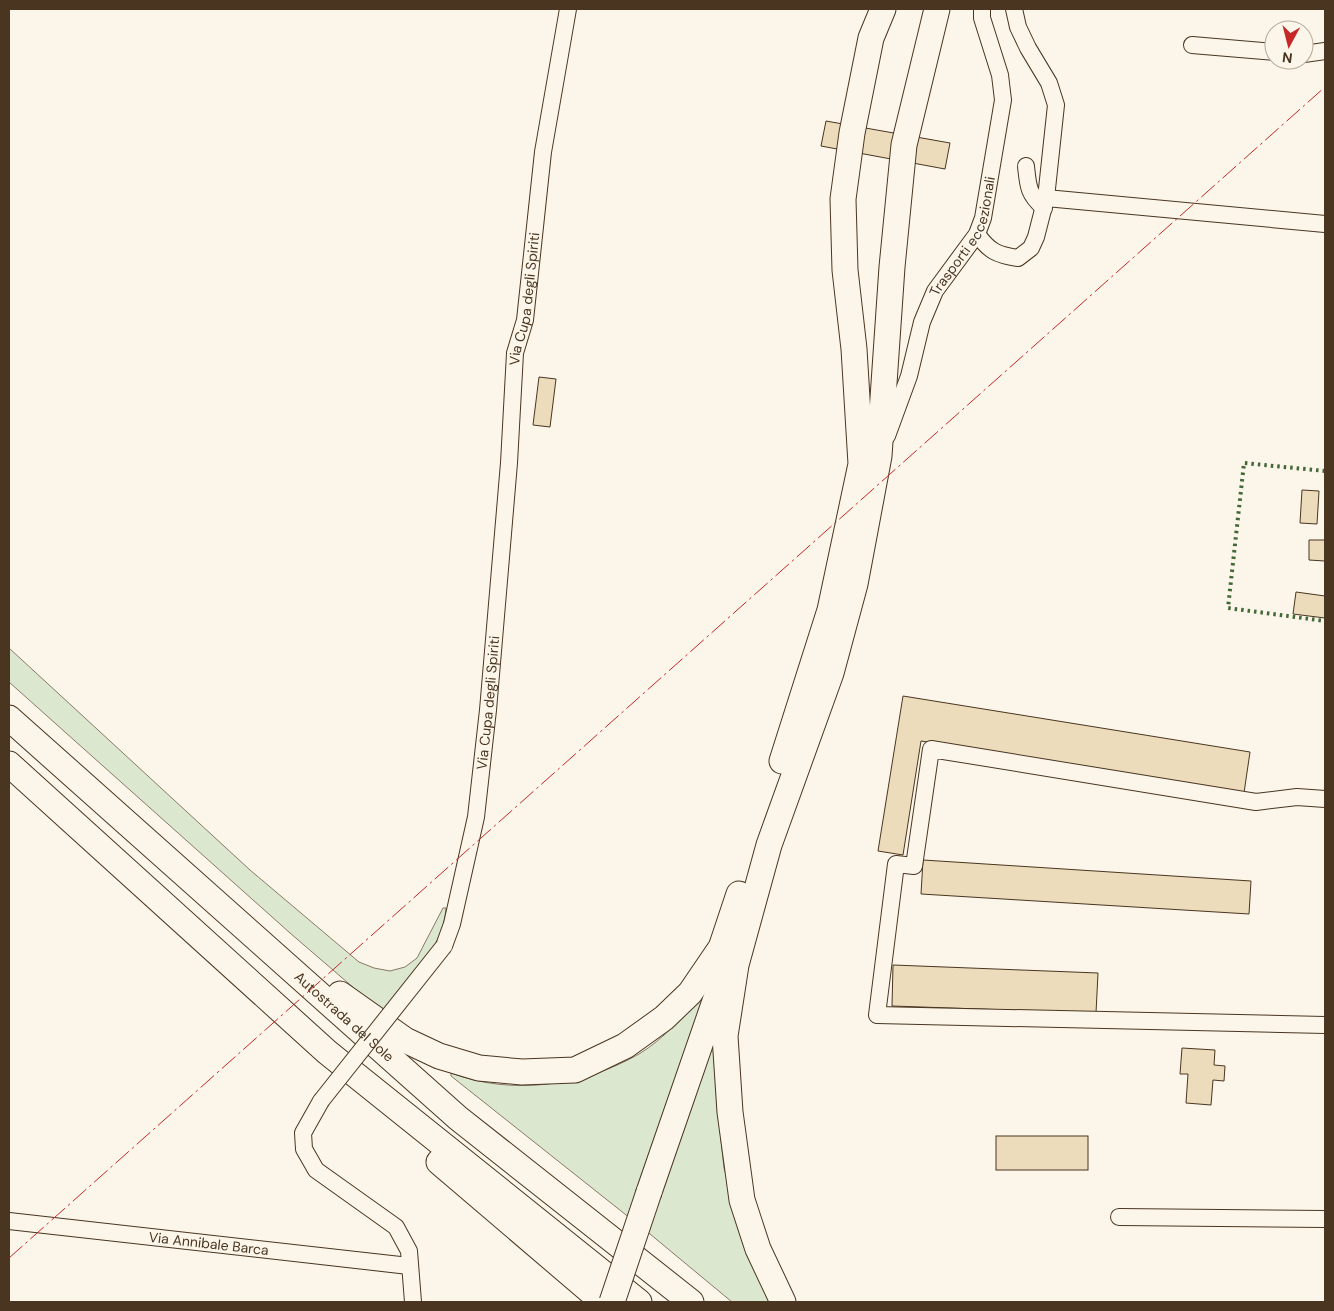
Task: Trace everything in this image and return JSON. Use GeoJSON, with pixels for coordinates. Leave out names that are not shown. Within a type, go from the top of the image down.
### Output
{"type":"FeatureCollection","features":[{"type":"Feature","properties":{"kind":"highway"},"geometry":{"type":"LineString","coordinates":[[714,999],[722,945],[830,610],[861,464],[854,349],[845,270],[843,199],[852,133],[871,38],[883,9]]}},
{"type":"Feature","properties":{"kind":"highway"},"geometry":{"type":"LineString","coordinates":[[783,1302],[758,1248],[742,1200],[730,1112],[725,1036],[736,966],[769,845],[831,673],[855,584],[879,456],[892,268],[904,146],[936,9]]}},
{"type":"Feature","properties":{"kind":"highway","name":"Autostrada del Sole"},"geometry":{"type":"LineString","coordinates":[[9,718],[458,1118],[691,1302]]}},
{"type":"Feature","properties":{"kind":"highway"},"geometry":{"type":"LineString","coordinates":[[9,764],[328,1052],[639,1302]]}},
{"type":"Feature","properties":{"kind":"highway"},"geometry":{"type":"LineString","coordinates":[[612,1302],[714,999],[754,900]]}},
{"type":"Feature","properties":{"kind":"highway"},"geometry":{"type":"LineString","coordinates":[[245,928],[405,1040],[439,1056],[479,1068],[522,1072],[575,1070],[625,1046],[664,1018],[690,993],[722,945]]}},
{"type":"Feature","properties":{"kind":"highway"},"geometry":{"type":"LineString","coordinates":[[328,1052],[418,1144],[603,1302]]}},
{"type":"Feature","properties":{"kind":"street","name":"Via Cupa degli Spiriti"},"geometry":{"type":"LineString","coordinates":[[413,1302],[409,1251],[396,1227],[316,1170],[304,1149],[303,1133],[321,1101],[444,946],[452,924],[476,817],[488,710],[509,463],[515,353],[524,320],[543,152],[568,9]]}},
{"type":"Feature","properties":{"kind":"street","name":"Trasporti eccezionali"},"geometry":{"type":"LineString","coordinates":[[879,456],[909,376],[922,322],[935,291],[976,234],[983,218],[1003,100],[1000,76],[982,18],[982,9]]}},
{"type":"Feature","properties":{"kind":"street"},"geometry":{"type":"LineString","coordinates":[[976,234],[985,246],[1000,256],[1018,258],[1031,248],[1036,237],[1045,203],[1056,105],[1050,83],[1028,48],[1018,27],[1014,9]]}},
{"type":"Feature","properties":{"kind":"street"},"geometry":{"type":"LineString","coordinates":[[1192,45],[1264,51]]}},
{"type":"Feature","properties":{"kind":"street"},"geometry":{"type":"LineString","coordinates":[[1026,166],[1029,190],[1035,200],[1045,203],[1325,224]]}},
{"type":"Feature","properties":{"kind":"street"},"geometry":{"type":"LineString","coordinates":[[1325,799],[1297,797],[1256,802],[931,749],[914,866],[896,864],[877,1015],[1325,1025]]}},
{"type":"Feature","properties":{"kind":"street"},"geometry":{"type":"LineString","coordinates":[[1119,1217],[1325,1219]]}},
{"type":"Feature","properties":{"kind":"street","name":"Via Annibale Barca"},"geometry":{"type":"LineString","coordinates":[[9,1221],[409,1266]]}},
{"type":"Feature","properties":{"kind":"green space"},"geometry":{"type":"Polygon","coordinates":[[[9,648],[250,870],[359,962],[374,968],[390,971],[405,967],[417,958],[443,908],[446,908],[444,923],[432,951],[424,964],[385,1011],[362,995],[290,933],[9,682],[9,648]]]}},
{"type":"Feature","properties":{"kind":"green space"},"geometry":{"type":"Polygon","coordinates":[[[703,995],[706,998],[659,1200],[715,1031],[718,1112],[724,1168],[738,1218],[772,1302],[732,1302],[650,1234],[451,1076],[451,1073],[474,1080],[523,1086],[571,1080],[595,1074],[617,1065],[648,1048],[673,1026],[703,995]]]}},
{"type":"Feature","properties":{"kind":"building"},"geometry":{"type":"Polygon","coordinates":[[[826,121],[950,143],[945,169],[821,146],[826,121]]]}},
{"type":"Feature","properties":{"kind":"building"},"geometry":{"type":"Polygon","coordinates":[[[539,377],[556,379],[550,427],[533,425],[539,377]]]}},
{"type":"Feature","properties":{"kind":"building"},"geometry":{"type":"Polygon","coordinates":[[[1302,490],[1319,491],[1317,524],[1300,523],[1302,490]]]}},
{"type":"Feature","properties":{"kind":"building"},"geometry":{"type":"Polygon","coordinates":[[[1309,540],[1325,540],[1325,561],[1309,560],[1309,540]]]}},
{"type":"Feature","properties":{"kind":"building"},"geometry":{"type":"Polygon","coordinates":[[[1296,592],[1325,596],[1325,618],[1293,614],[1296,592]]]}},
{"type":"Feature","properties":{"kind":"building"},"geometry":{"type":"Polygon","coordinates":[[[903,696],[1250,752],[1244,793],[921,741],[903,855],[878,851],[903,696]]]}},
{"type":"Feature","properties":{"kind":"building"},"geometry":{"type":"Polygon","coordinates":[[[923,860],[1251,881],[1249,914],[921,894],[923,860]]]}},
{"type":"Feature","properties":{"kind":"building"},"geometry":{"type":"Polygon","coordinates":[[[893,965],[1098,973],[1096,1013],[892,1006],[893,965]]]}},
{"type":"Feature","properties":{"kind":"building"},"geometry":{"type":"Polygon","coordinates":[[[1182,1048],[1215,1050],[1214,1065],[1225,1066],[1224,1081],[1213,1080],[1211,1105],[1186,1103],[1188,1074],[1180,1074],[1182,1048]]]}},
{"type":"Feature","properties":{"kind":"building"},"geometry":{"type":"Polygon","coordinates":[[[996,1136],[1088,1136],[1088,1170],[996,1170],[996,1136]]]}},
{"type":"Feature","properties":{"kind":"hedge"},"geometry":{"type":"LineString","coordinates":[[1325,471],[1244,463],[1228,608],[1325,621]]}},
{"type":"Feature","properties":{"kind":"power"},"geometry":{"type":"LineString","coordinates":[[9,1258],[1325,87]]}}]}
